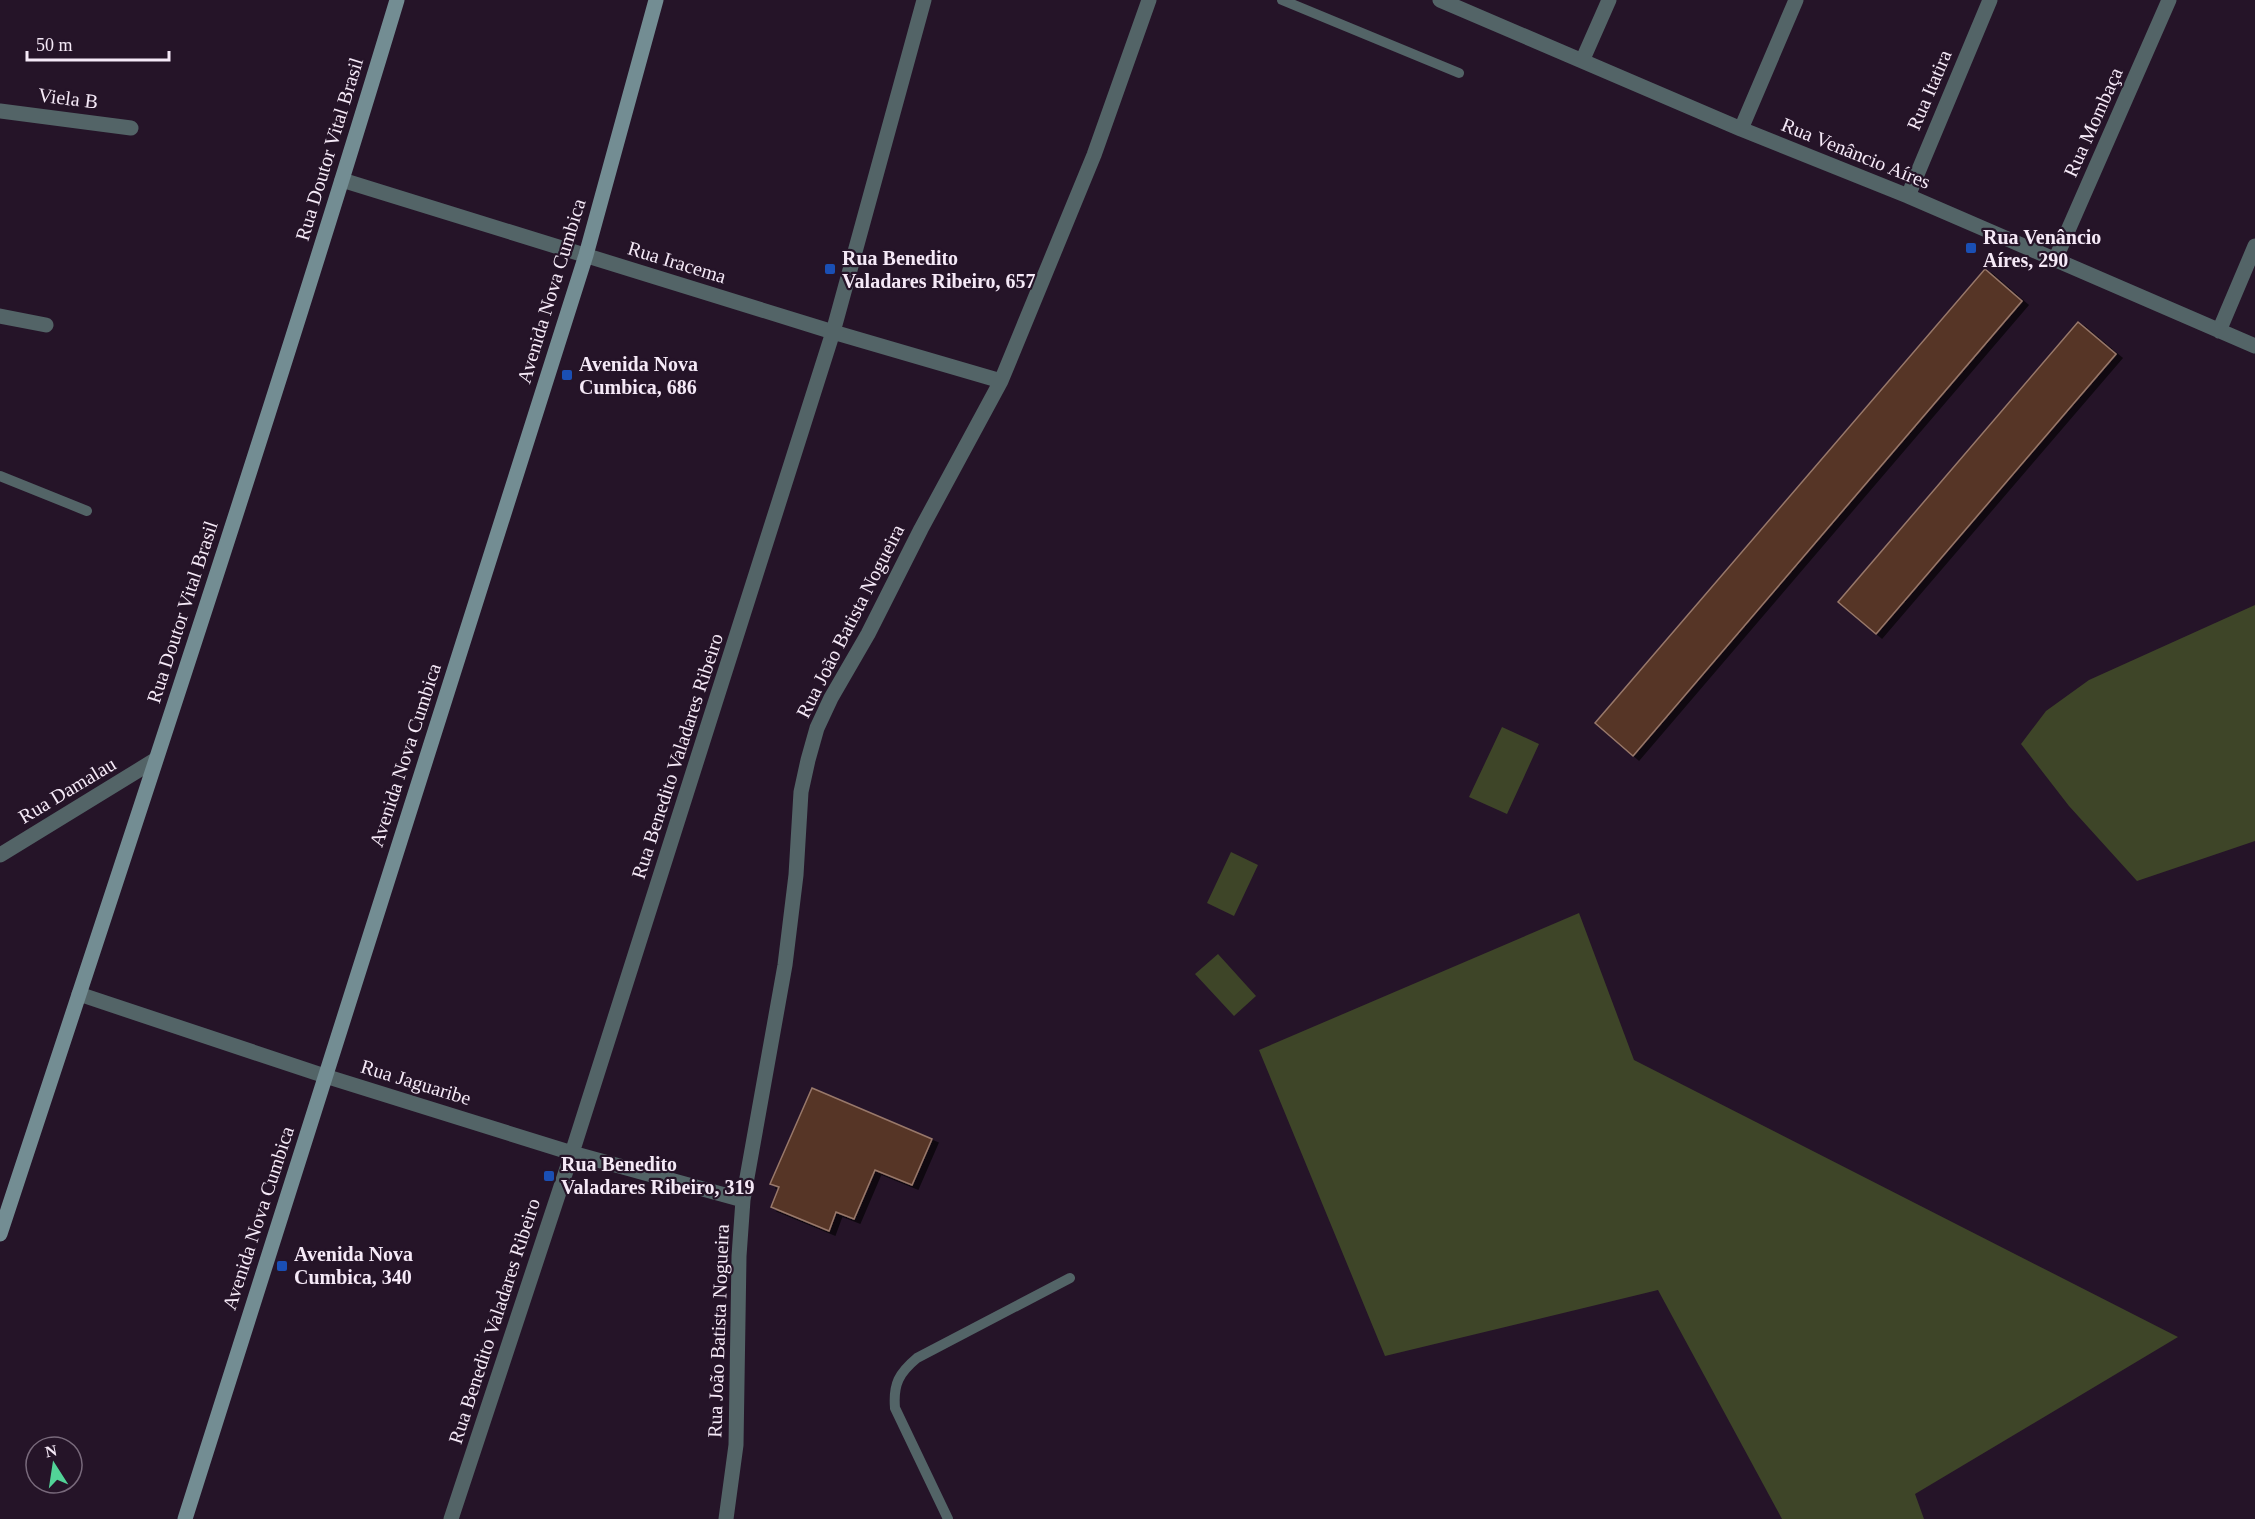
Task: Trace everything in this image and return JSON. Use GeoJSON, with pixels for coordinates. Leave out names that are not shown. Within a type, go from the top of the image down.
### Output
{"type":"FeatureCollection","features":[{"type":"Feature","properties":{"kind":"street","name":"Rua Doutor Vital Brasil"},"geometry":{"type":"LineString","coordinates":[[0,1234],[342,180],[397,0]]}},
{"type":"Feature","properties":{"kind":"street","name":"Avenida Nova Cumbica"},"geometry":{"type":"LineString","coordinates":[[185,1519],[586,255],[656,0]]}},
{"type":"Feature","properties":{"kind":"street","name":"Rua Benedito Valadares Ribeiro"},"geometry":{"type":"LineString","coordinates":[[451,1519],[572,1153],[833,332],[924,0]]}},
{"type":"Feature","properties":{"kind":"street","name":"Rua João Batista Nogueira"},"geometry":{"type":"LineString","coordinates":[[726,1519],[736,1444],[743,1200],[785,965],[796,875],[801,792],[808,760],[817,728],[1001,381],[1094,154],[1149,0]]}},
{"type":"Feature","properties":{"kind":"street","name":"Rua Venâncio Aíres"},"geometry":{"type":"LineString","coordinates":[[1440,0],[1583,59],[1741,129],[1908,196],[2255,346]]}},
{"type":"Feature","properties":{"kind":"street"},"geometry":{"type":"LineString","coordinates":[[1583,59],[1609,0]]}},
{"type":"Feature","properties":{"kind":"street"},"geometry":{"type":"LineString","coordinates":[[1741,129],[1796,0]]}},
{"type":"Feature","properties":{"kind":"street","name":"Rua Itatira"},"geometry":{"type":"LineString","coordinates":[[1908,196],[1990,0]]}},
{"type":"Feature","properties":{"kind":"street","name":"Rua Mombaça"},"geometry":{"type":"LineString","coordinates":[[2055,260],[2169,0]]}},
{"type":"Feature","properties":{"kind":"street","name":"Viela B"},"geometry":{"type":"LineString","coordinates":[[0,111],[131,128]]}},
{"type":"Feature","properties":{"kind":"street","name":"Rua Iracema"},"geometry":{"type":"LineString","coordinates":[[342,180],[833,332],[1001,381]]}},
{"type":"Feature","properties":{"kind":"street"},"geometry":{"type":"LineString","coordinates":[[2219,331],[2255,246]]}},
{"type":"Feature","properties":{"kind":"street"},"geometry":{"type":"LineString","coordinates":[[0,316],[46,325]]}},
{"type":"Feature","properties":{"kind":"street","name":"Rua Damalau"},"geometry":{"type":"LineString","coordinates":[[0,855],[155,760]]}},
{"type":"Feature","properties":{"kind":"street","name":"Rua Jaguaribe"},"geometry":{"type":"LineString","coordinates":[[79,993],[325,1076],[572,1153],[743,1200]]}},
{"type":"Feature","properties":{"kind":"lane"},"geometry":{"type":"LineString","coordinates":[[1282,0],[1309,5],[1459,74]]}},
{"type":"Feature","properties":{"kind":"lane"},"geometry":{"type":"LineString","coordinates":[[0,476],[87,511]]}},
{"type":"Feature","properties":{"kind":"lane"},"geometry":{"type":"LineString","coordinates":[[948,1519],[895,1408],[894,1394],[898,1380],[904,1369],[917,1358],[1070,1278]]}},
{"type":"Feature","properties":{"kind":"green space"},"geometry":{"type":"Polygon","coordinates":[[[2255,605],[2255,841],[2137,881],[2069,806],[2021,744],[2046,711],[2089,680],[2255,605]]]}},
{"type":"Feature","properties":{"kind":"green space"},"geometry":{"type":"Polygon","coordinates":[[[1502,727],[1539,744],[1507,814],[1469,797],[1502,727]]]}},
{"type":"Feature","properties":{"kind":"green space"},"geometry":{"type":"Polygon","coordinates":[[[1231,852],[1258,865],[1234,916],[1207,903],[1231,852]]]}},
{"type":"Feature","properties":{"kind":"green space"},"geometry":{"type":"Polygon","coordinates":[[[1579,913],[1634,1060],[2178,1337],[1915,1494],[1924,1519],[1782,1519],[1658,1290],[1385,1356],[1259,1050],[1579,913]]]}},
{"type":"Feature","properties":{"kind":"green space"},"geometry":{"type":"Polygon","coordinates":[[[1218,954],[1256,996],[1234,1016],[1195,974],[1218,954]]]}},
{"type":"Feature","properties":{"kind":"building"},"geometry":{"type":"Polygon","coordinates":[[[1985,269],[2022,301],[1633,756],[1595,723],[1985,269]]]}},
{"type":"Feature","properties":{"kind":"building"},"geometry":{"type":"Polygon","coordinates":[[[2078,322],[2116,354],[1876,634],[1838,602],[2078,322]]]}},
{"type":"Feature","properties":{"kind":"building"},"geometry":{"type":"Polygon","coordinates":[[[812,1088],[932,1139],[912,1185],[875,1170],[854,1219],[836,1212],[829,1231],[771,1207],[779,1187],[770,1184],[812,1088]]]}},
{"type":"Feature","properties":{"kind":"place","name":"Rua Venâncio Aíres, 290"},"geometry":{"type":"Point","coordinates":[1971,248]}},
{"type":"Feature","properties":{"kind":"place","name":"Rua Benedito Valadares Ribeiro, 657"},"geometry":{"type":"Point","coordinates":[830,269]}},
{"type":"Feature","properties":{"kind":"place","name":"Avenida Nova Cumbica, 686"},"geometry":{"type":"Point","coordinates":[567,375]}},
{"type":"Feature","properties":{"kind":"place","name":"Rua Benedito Valadares Ribeiro, 319"},"geometry":{"type":"Point","coordinates":[549,1176]}},
{"type":"Feature","properties":{"kind":"place","name":"Avenida Nova Cumbica, 340"},"geometry":{"type":"Point","coordinates":[282,1266]}}]}
